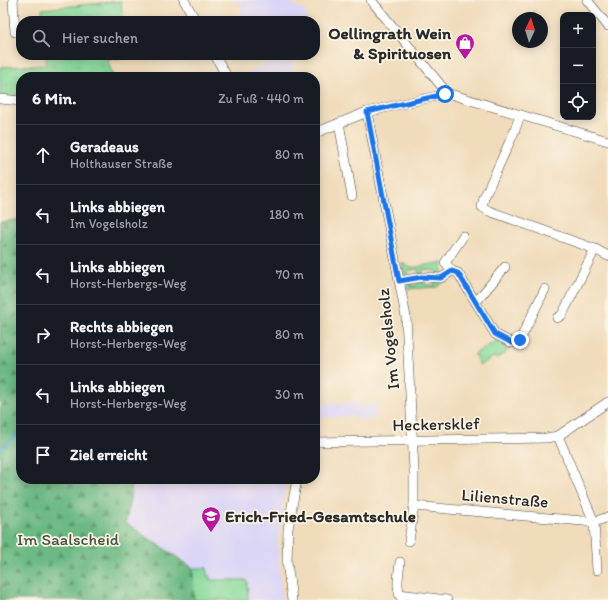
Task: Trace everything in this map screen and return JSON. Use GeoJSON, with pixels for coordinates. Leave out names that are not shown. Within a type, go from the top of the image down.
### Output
{"type":"FeatureCollection","features":[{"type":"Feature","properties":{"kind":"street"},"geometry":{"type":"LineString","coordinates":[[13,0],[15,32]]}},
{"type":"Feature","properties":{"kind":"street"},"geometry":{"type":"LineString","coordinates":[[184,0],[193,16]]}},
{"type":"Feature","properties":{"kind":"street"},"geometry":{"type":"LineString","coordinates":[[372,0],[448,94]]}},
{"type":"Feature","properties":{"kind":"street"},"geometry":{"type":"LineString","coordinates":[[587,0],[608,26]]}},
{"type":"Feature","properties":{"kind":"street"},"geometry":{"type":"LineString","coordinates":[[218,60],[224,72]]}},
{"type":"Feature","properties":{"kind":"street"},"geometry":{"type":"LineString","coordinates":[[320,130],[367,112],[448,94],[608,141]]}},
{"type":"Feature","properties":{"kind":"street"},"geometry":{"type":"LineString","coordinates":[[0,99],[16,101]]}},
{"type":"Feature","properties":{"kind":"street","name":"Im Vogelsholz"},"geometry":{"type":"LineString","coordinates":[[367,112],[406,317],[414,470],[414,506],[409,541]]}},
{"type":"Feature","properties":{"kind":"street"},"geometry":{"type":"LineString","coordinates":[[520,115],[516,130],[484,198],[482,206],[496,214],[595,249],[608,256]]}},
{"type":"Feature","properties":{"kind":"street"},"geometry":{"type":"LineString","coordinates":[[339,124],[352,196]]}},
{"type":"Feature","properties":{"kind":"street"},"geometry":{"type":"LineString","coordinates":[[463,236],[445,263],[452,271],[458,273],[495,334],[512,343],[520,340],[545,289]]}},
{"type":"Feature","properties":{"kind":"street"},"geometry":{"type":"LineString","coordinates":[[557,318],[562,315],[595,249]]}},
{"type":"Feature","properties":{"kind":"street"},"geometry":{"type":"LineString","coordinates":[[476,302],[505,267]]}},
{"type":"Feature","properties":{"kind":"street"},"geometry":{"type":"LineString","coordinates":[[399,281],[422,277],[441,278],[452,271]]}},
{"type":"Feature","properties":{"kind":"street","name":"Heckersklef"},"geometry":{"type":"LineString","coordinates":[[320,442],[546,438],[558,436],[608,402]]}},
{"type":"Feature","properties":{"kind":"street"},"geometry":{"type":"LineString","coordinates":[[558,436],[594,522],[597,570]]}},
{"type":"Feature","properties":{"kind":"street"},"geometry":{"type":"LineString","coordinates":[[292,600],[287,562],[288,529],[296,484]]}},
{"type":"Feature","properties":{"kind":"street","name":"Lilienstraße"},"geometry":{"type":"LineString","coordinates":[[414,506],[594,522],[608,517]]}},
{"type":"Feature","properties":{"kind":"street"},"geometry":{"type":"LineString","coordinates":[[400,562],[398,584],[401,597],[447,600]]}},
{"type":"Feature","properties":{"kind":"shaded area"},"geometry":{"type":"Polygon","coordinates":[[[286,0],[307,12],[307,16],[239,16],[242,3],[230,1],[286,0]]]}},
{"type":"Feature","properties":{"kind":"shaded area"},"geometry":{"type":"Polygon","coordinates":[[[269,60],[293,60],[293,72],[249,72],[262,66],[269,60]]]}},
{"type":"Feature","properties":{"kind":"shaded area"},"geometry":{"type":"Polygon","coordinates":[[[358,402],[359,405],[376,404],[376,419],[359,420],[358,416],[320,418],[320,404],[358,402]]]}},
{"type":"Feature","properties":{"kind":"shaded area","name":"Erich-Fried-Gesamtschule"},"geometry":{"type":"Polygon","coordinates":[[[132,484],[285,484],[278,543],[280,580],[283,600],[248,600],[247,581],[210,580],[207,576],[207,568],[193,568],[126,523],[132,484]]]}},
{"type":"Feature","properties":{"kind":"green space"},"geometry":{"type":"Polygon","coordinates":[[[121,1],[122,16],[43,16],[42,9],[121,1]]]}},
{"type":"Feature","properties":{"kind":"green space"},"geometry":{"type":"Polygon","coordinates":[[[46,60],[107,60],[111,72],[16,72],[16,97],[0,95],[0,67],[46,65],[46,60]]]}},
{"type":"Feature","properties":{"kind":"green space","name":"Im Saalscheid"},"geometry":{"type":"Polygon","coordinates":[[[16,220],[16,484],[132,484],[126,523],[193,568],[194,600],[0,600],[0,222],[16,220]]]}},
{"type":"Feature","properties":{"kind":"green space"},"geometry":{"type":"Polygon","coordinates":[[[442,262],[441,275],[436,278],[437,271],[423,269],[422,276],[419,277],[418,269],[408,271],[410,278],[406,279],[402,263],[411,268],[442,262]]]}},
{"type":"Feature","properties":{"kind":"green space"},"geometry":{"type":"Polygon","coordinates":[[[418,277],[423,277],[423,284],[434,286],[435,278],[446,280],[437,287],[408,289],[406,280],[411,279],[412,286],[419,284],[418,277]]]}},
{"type":"Feature","properties":{"kind":"green space"},"geometry":{"type":"Polygon","coordinates":[[[496,341],[502,341],[508,351],[496,359],[494,357],[480,365],[474,354],[496,341]]]}},
{"type":"Feature","properties":{"kind":"green space"},"geometry":{"type":"Polygon","coordinates":[[[193,568],[207,568],[207,576],[210,576],[210,580],[246,580],[248,600],[194,600],[193,568]]]}},
{"type":"Feature","properties":{"kind":"waterway"},"geometry":{"type":"LineString","coordinates":[[0,450],[16,435]]}},
{"type":"Feature","properties":{"kind":"place","name":"Oellingrath Wein & Spirituosen"},"geometry":{"type":"Point","coordinates":[465,60]}},
{"type":"Feature","properties":{"kind":"place","name":"Erich-Fried-Gesamtschule"},"geometry":{"type":"Point","coordinates":[211,533]}},
{"type":"Feature","properties":{"kind":"route"},"geometry":{"type":"LineString","coordinates":[[445,94],[367,112],[399,281],[422,277],[441,278],[452,271],[458,273],[495,334],[512,343],[520,340]]}}]}
